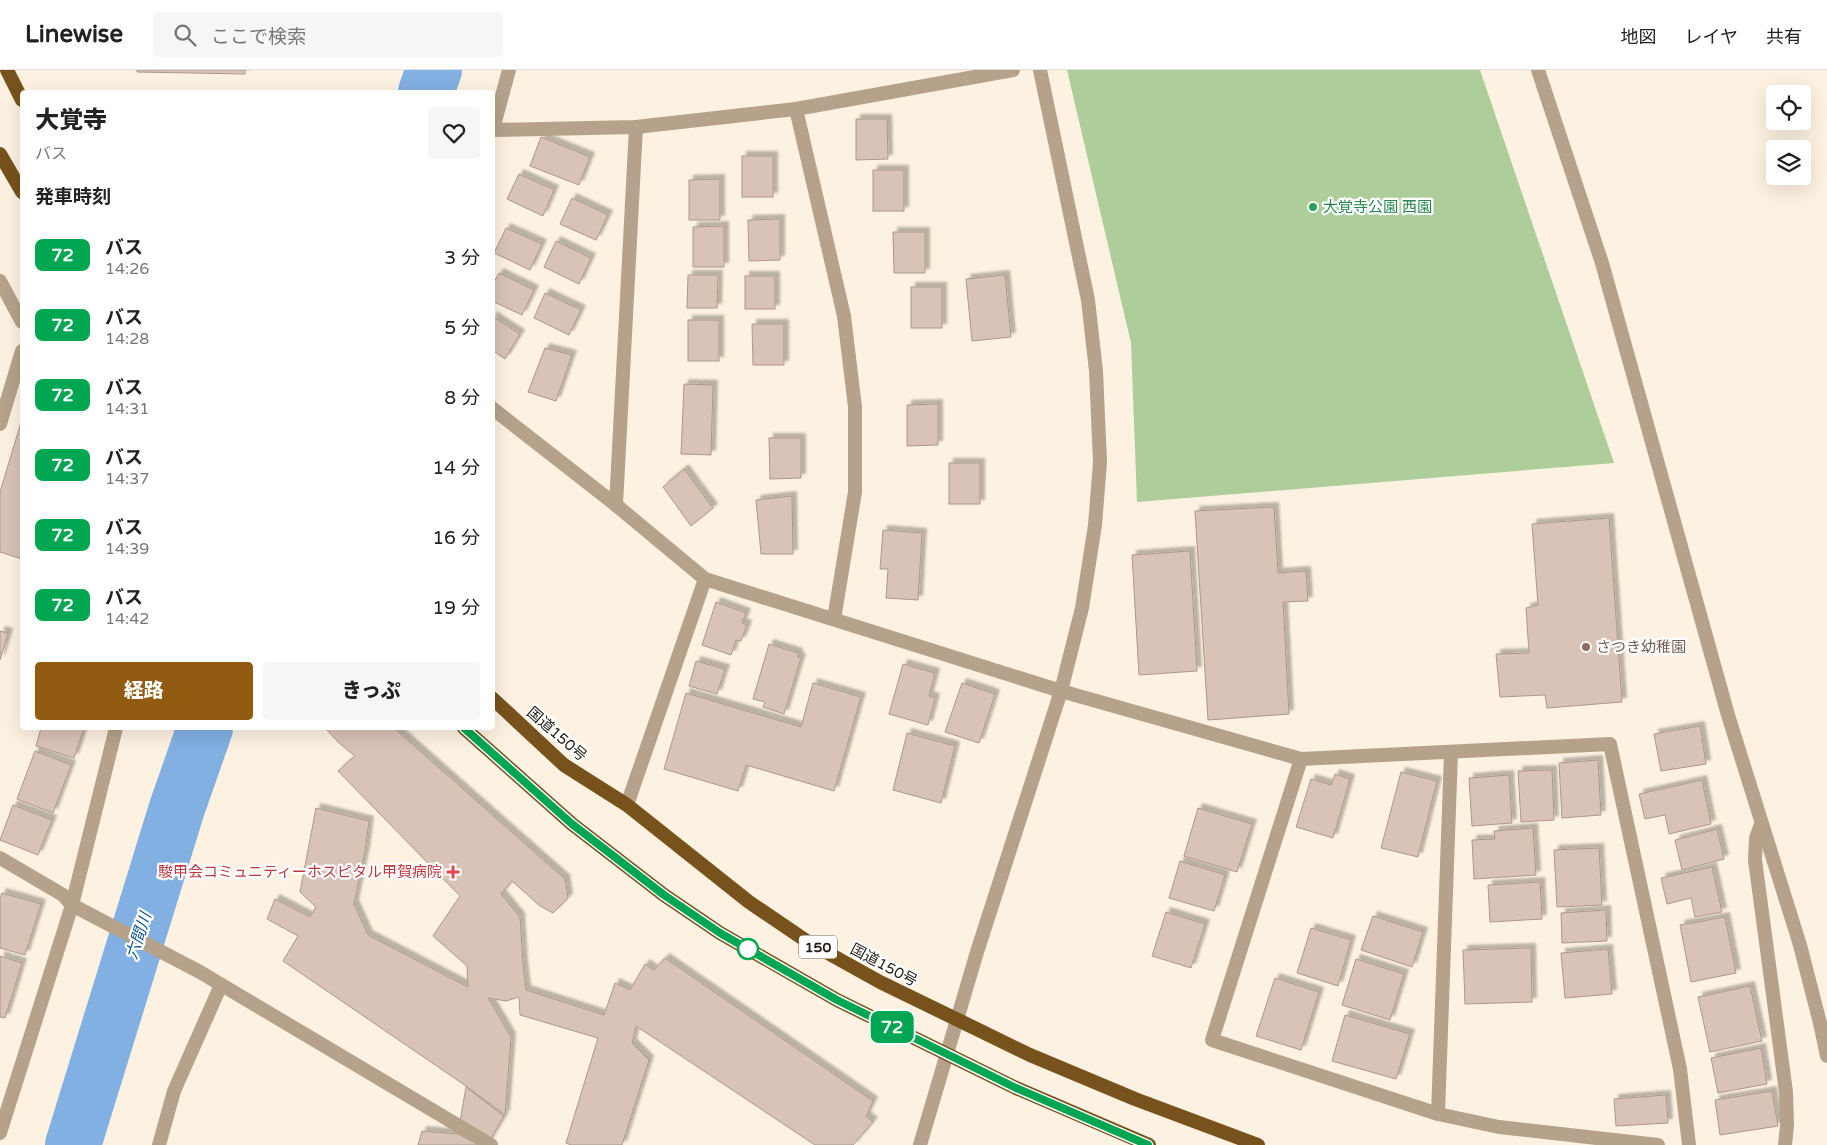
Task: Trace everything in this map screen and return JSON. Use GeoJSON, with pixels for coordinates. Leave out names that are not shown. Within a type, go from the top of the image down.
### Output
{"type":"FeatureCollection","features":[{"type":"Feature","properties":{"kind":"highway"},"geometry":{"type":"LineString","coordinates":[[7,70],[20,96]]}},
{"type":"Feature","properties":{"kind":"highway"},"geometry":{"type":"LineString","coordinates":[[0,154],[20,189]]}},
{"type":"Feature","properties":{"kind":"highway","name":"国道150号"},"geometry":{"type":"LineString","coordinates":[[495,701],[564,765],[627,805],[749,902],[808,942],[880,982],[1030,1055],[1135,1099],[1258,1145]]}},
{"type":"Feature","properties":{"kind":"highway","name":"150"},"geometry":{"type":"LineString","coordinates":[[466,730],[572,824],[664,895],[720,933],[837,1000],[947,1055],[1016,1088],[1148,1145]]}},
{"type":"Feature","properties":{"kind":"street"},"geometry":{"type":"LineString","coordinates":[[495,122],[509,70]]}},
{"type":"Feature","properties":{"kind":"street"},"geometry":{"type":"LineString","coordinates":[[495,129],[636,127],[796,109],[1014,70]]}},
{"type":"Feature","properties":{"kind":"street"},"geometry":{"type":"LineString","coordinates":[[920,1145],[977,952],[1061,691],[1082,608],[1095,525],[1100,462],[1096,371],[1088,300],[1040,70]]}},
{"type":"Feature","properties":{"kind":"street"},"geometry":{"type":"LineString","coordinates":[[1538,70],[1602,263],[1728,715],[1800,945],[1827,1056]]}},
{"type":"Feature","properties":{"kind":"street"},"geometry":{"type":"LineString","coordinates":[[796,109],[844,316],[855,407],[855,492],[834,619]]}},
{"type":"Feature","properties":{"kind":"street"},"geometry":{"type":"LineString","coordinates":[[616,505],[636,127]]}},
{"type":"Feature","properties":{"kind":"street"},"geometry":{"type":"LineString","coordinates":[[0,281],[20,318]]}},
{"type":"Feature","properties":{"kind":"street"},"geometry":{"type":"LineString","coordinates":[[0,424],[20,358]]}},
{"type":"Feature","properties":{"kind":"street"},"geometry":{"type":"LineString","coordinates":[[495,410],[616,505],[705,579],[1061,691],[1301,759],[1610,744],[1680,1069],[1689,1145]]}},
{"type":"Feature","properties":{"kind":"street"},"geometry":{"type":"LineString","coordinates":[[627,805],[705,579]]}},
{"type":"Feature","properties":{"kind":"street"},"geometry":{"type":"LineString","coordinates":[[0,1134],[72,905],[116,730]]}},
{"type":"Feature","properties":{"kind":"street"},"geometry":{"type":"LineString","coordinates":[[1438,1114],[1451,753]]}},
{"type":"Feature","properties":{"kind":"street"},"geometry":{"type":"LineString","coordinates":[[1301,759],[1212,1040],[1438,1114],[1499,1127],[1658,1145]]}},
{"type":"Feature","properties":{"kind":"street"},"geometry":{"type":"LineString","coordinates":[[1761,824],[1756,838],[1755,860],[1786,1092],[1784,1145]]}},
{"type":"Feature","properties":{"kind":"street"},"geometry":{"type":"LineString","coordinates":[[0,858],[62,895],[72,905],[200,972],[491,1145]]}},
{"type":"Feature","properties":{"kind":"street"},"geometry":{"type":"LineString","coordinates":[[159,1145],[174,1091],[221,985]]}},
{"type":"Feature","properties":{"kind":"green space","name":"大覚寺公園 西園"},"geometry":{"type":"Polygon","coordinates":[[[1067,70],[1480,70],[1614,463],[1137,502],[1131,343],[1067,70]]]}},
{"type":"Feature","properties":{"kind":"building"},"geometry":{"type":"Polygon","coordinates":[[[137,70],[245,70],[245,74],[137,72],[137,70]]]}},
{"type":"Feature","properties":{"kind":"building"},"geometry":{"type":"Polygon","coordinates":[[[856,119],[887,119],[888,159],[856,160],[856,119]]]}},
{"type":"Feature","properties":{"kind":"building"},"geometry":{"type":"Polygon","coordinates":[[[541,137],[590,157],[579,185],[530,166],[541,137]]]}},
{"type":"Feature","properties":{"kind":"building"},"geometry":{"type":"Polygon","coordinates":[[[742,156],[773,156],[773,197],[742,197],[742,156]]]}},
{"type":"Feature","properties":{"kind":"building"},"geometry":{"type":"Polygon","coordinates":[[[873,170],[904,170],[904,211],[873,211],[873,170]]]}},
{"type":"Feature","properties":{"kind":"building"},"geometry":{"type":"Polygon","coordinates":[[[519,174],[554,190],[543,216],[507,199],[519,174]]]}},
{"type":"Feature","properties":{"kind":"building"},"geometry":{"type":"Polygon","coordinates":[[[720,179],[720,220],[689,220],[689,180],[720,179]]]}},
{"type":"Feature","properties":{"kind":"building"},"geometry":{"type":"Polygon","coordinates":[[[572,198],[608,215],[596,240],[560,224],[572,198]]]}},
{"type":"Feature","properties":{"kind":"building"},"geometry":{"type":"Polygon","coordinates":[[[780,219],[780,260],[749,261],[748,220],[780,219]]]}},
{"type":"Feature","properties":{"kind":"building"},"geometry":{"type":"Polygon","coordinates":[[[724,226],[724,267],[693,267],[693,227],[724,226]]]}},
{"type":"Feature","properties":{"kind":"building"},"geometry":{"type":"Polygon","coordinates":[[[506,228],[542,244],[530,270],[495,253],[506,228]]]}},
{"type":"Feature","properties":{"kind":"building"},"geometry":{"type":"Polygon","coordinates":[[[893,232],[925,232],[925,273],[894,273],[893,232]]]}},
{"type":"Feature","properties":{"kind":"building"},"geometry":{"type":"Polygon","coordinates":[[[556,241],[591,258],[579,284],[544,267],[556,241]]]}},
{"type":"Feature","properties":{"kind":"building"},"geometry":{"type":"Polygon","coordinates":[[[499,273],[534,290],[522,315],[495,302],[495,280],[499,273]]]}},
{"type":"Feature","properties":{"kind":"building"},"geometry":{"type":"Polygon","coordinates":[[[688,275],[718,275],[717,308],[687,308],[688,275]]]}},
{"type":"Feature","properties":{"kind":"building"},"geometry":{"type":"Polygon","coordinates":[[[1005,275],[1011,337],[972,341],[966,279],[1005,275]]]}},
{"type":"Feature","properties":{"kind":"building"},"geometry":{"type":"Polygon","coordinates":[[[745,276],[775,276],[775,309],[745,309],[745,276]]]}},
{"type":"Feature","properties":{"kind":"building"},"geometry":{"type":"Polygon","coordinates":[[[911,287],[942,287],[942,328],[911,328],[911,287]]]}},
{"type":"Feature","properties":{"kind":"building"},"geometry":{"type":"Polygon","coordinates":[[[545,293],[581,310],[569,335],[534,318],[545,293]]]}},
{"type":"Feature","properties":{"kind":"building"},"geometry":{"type":"Polygon","coordinates":[[[495,318],[520,334],[505,359],[495,352],[495,318]]]}},
{"type":"Feature","properties":{"kind":"building"},"geometry":{"type":"Polygon","coordinates":[[[688,320],[719,320],[719,361],[688,361],[688,320]]]}},
{"type":"Feature","properties":{"kind":"building"},"geometry":{"type":"Polygon","coordinates":[[[752,324],[784,324],[784,365],[753,365],[752,324]]]}},
{"type":"Feature","properties":{"kind":"building"},"geometry":{"type":"Polygon","coordinates":[[[545,348],[572,355],[556,401],[528,392],[545,348]]]}},
{"type":"Feature","properties":{"kind":"building"},"geometry":{"type":"Polygon","coordinates":[[[684,384],[713,385],[711,455],[681,454],[684,384]]]}},
{"type":"Feature","properties":{"kind":"building"},"geometry":{"type":"Polygon","coordinates":[[[938,404],[938,445],[907,446],[907,405],[938,404]]]}},
{"type":"Feature","properties":{"kind":"building"},"geometry":{"type":"Polygon","coordinates":[[[20,426],[20,558],[0,552],[0,492],[20,426]]]}},
{"type":"Feature","properties":{"kind":"building"},"geometry":{"type":"Polygon","coordinates":[[[769,438],[801,438],[801,478],[770,479],[769,438]]]}},
{"type":"Feature","properties":{"kind":"building"},"geometry":{"type":"Polygon","coordinates":[[[949,463],[980,463],[980,504],[949,504],[949,463]]]}},
{"type":"Feature","properties":{"kind":"building"},"geometry":{"type":"Polygon","coordinates":[[[684,469],[713,508],[691,526],[663,487],[684,469]]]}},
{"type":"Feature","properties":{"kind":"building"},"geometry":{"type":"Polygon","coordinates":[[[792,496],[793,554],[761,554],[756,500],[792,496]]]}},
{"type":"Feature","properties":{"kind":"building"},"geometry":{"type":"Polygon","coordinates":[[[1274,507],[1278,573],[1306,571],[1308,601],[1283,602],[1289,714],[1208,720],[1195,511],[1274,507]]]}},
{"type":"Feature","properties":{"kind":"building"},"geometry":{"type":"Polygon","coordinates":[[[1609,518],[1622,702],[1547,708],[1545,695],[1500,697],[1496,654],[1529,653],[1526,608],[1538,605],[1532,524],[1609,518]]]}},
{"type":"Feature","properties":{"kind":"building"},"geometry":{"type":"Polygon","coordinates":[[[883,530],[922,533],[918,600],[886,598],[888,569],[880,569],[883,530]]]}},
{"type":"Feature","properties":{"kind":"building"},"geometry":{"type":"Polygon","coordinates":[[[1190,551],[1197,671],[1139,675],[1132,555],[1190,551]]]}},
{"type":"Feature","properties":{"kind":"building"},"geometry":{"type":"Polygon","coordinates":[[[716,602],[746,613],[742,623],[747,625],[741,641],[736,640],[731,655],[702,645],[716,602]]]}},
{"type":"Feature","properties":{"kind":"building"},"geometry":{"type":"Polygon","coordinates":[[[0,631],[8,633],[0,660],[0,631]]]}},
{"type":"Feature","properties":{"kind":"building"},"geometry":{"type":"Polygon","coordinates":[[[769,644],[798,653],[798,657],[801,658],[784,714],[763,707],[765,702],[753,699],[769,644]]]}},
{"type":"Feature","properties":{"kind":"building"},"geometry":{"type":"Polygon","coordinates":[[[696,661],[725,669],[717,694],[689,686],[696,661]]]}},
{"type":"Feature","properties":{"kind":"building"},"geometry":{"type":"Polygon","coordinates":[[[903,664],[935,673],[929,696],[935,698],[928,725],[889,714],[903,664]]]}},
{"type":"Feature","properties":{"kind":"building"},"geometry":{"type":"Polygon","coordinates":[[[813,683],[861,697],[834,791],[746,765],[738,791],[664,769],[686,693],[801,727],[813,683]]]}},
{"type":"Feature","properties":{"kind":"building"},"geometry":{"type":"Polygon","coordinates":[[[962,683],[995,694],[979,743],[945,732],[962,683]]]}},
{"type":"Feature","properties":{"kind":"building"},"geometry":{"type":"Polygon","coordinates":[[[1700,726],[1706,764],[1661,771],[1654,734],[1700,726]]]}},
{"type":"Feature","properties":{"kind":"building"},"geometry":{"type":"Polygon","coordinates":[[[40,730],[83,730],[74,758],[36,746],[40,730]]]}},
{"type":"Feature","properties":{"kind":"building"},"geometry":{"type":"Polygon","coordinates":[[[327,730],[396,730],[565,879],[568,898],[553,913],[540,906],[512,881],[501,894],[520,917],[526,990],[604,1015],[615,983],[630,990],[645,964],[654,970],[665,958],[873,1101],[866,1116],[873,1122],[853,1145],[815,1145],[636,1026],[632,1043],[649,1060],[622,1145],[571,1145],[566,1143],[598,1038],[520,1015],[519,997],[506,1001],[488,998],[511,1037],[505,1115],[466,1086],[283,961],[298,936],[267,919],[275,899],[310,917],[316,907],[300,892],[316,808],[369,821],[354,904],[368,935],[468,987],[467,966],[433,936],[460,896],[338,771],[355,756],[327,730]]]}},
{"type":"Feature","properties":{"kind":"building"},"geometry":{"type":"Polygon","coordinates":[[[907,733],[955,746],[941,803],[893,790],[907,733]]]}},
{"type":"Feature","properties":{"kind":"building"},"geometry":{"type":"Polygon","coordinates":[[[35,751],[71,765],[53,813],[17,799],[35,751]]]}},
{"type":"Feature","properties":{"kind":"building"},"geometry":{"type":"Polygon","coordinates":[[[1598,760],[1601,815],[1562,818],[1559,763],[1598,760]]]}},
{"type":"Feature","properties":{"kind":"building"},"geometry":{"type":"Polygon","coordinates":[[[1552,770],[1554,820],[1521,822],[1518,771],[1552,770]]]}},
{"type":"Feature","properties":{"kind":"building"},"geometry":{"type":"Polygon","coordinates":[[[1401,772],[1437,781],[1418,857],[1381,848],[1401,772]]]}},
{"type":"Feature","properties":{"kind":"building"},"geometry":{"type":"Polygon","coordinates":[[[1335,774],[1350,779],[1333,838],[1296,827],[1311,779],[1331,785],[1335,774]]]}},
{"type":"Feature","properties":{"kind":"building"},"geometry":{"type":"Polygon","coordinates":[[[1509,775],[1512,823],[1472,826],[1469,778],[1509,775]]]}},
{"type":"Feature","properties":{"kind":"building"},"geometry":{"type":"Polygon","coordinates":[[[1702,780],[1711,824],[1669,834],[1665,815],[1645,819],[1639,794],[1702,780]]]}},
{"type":"Feature","properties":{"kind":"building"},"geometry":{"type":"Polygon","coordinates":[[[13,805],[52,820],[38,855],[0,840],[13,805]]]}},
{"type":"Feature","properties":{"kind":"building"},"geometry":{"type":"Polygon","coordinates":[[[1198,808],[1252,824],[1237,872],[1184,856],[1198,808]]]}},
{"type":"Feature","properties":{"kind":"building"},"geometry":{"type":"Polygon","coordinates":[[[1533,828],[1536,875],[1474,879],[1472,840],[1495,839],[1494,831],[1533,828]]]}},
{"type":"Feature","properties":{"kind":"building"},"geometry":{"type":"Polygon","coordinates":[[[1717,829],[1724,859],[1682,870],[1675,840],[1717,829]]]}},
{"type":"Feature","properties":{"kind":"building"},"geometry":{"type":"Polygon","coordinates":[[[1599,848],[1602,905],[1557,907],[1554,850],[1599,848]]]}},
{"type":"Feature","properties":{"kind":"building"},"geometry":{"type":"Polygon","coordinates":[[[1180,861],[1225,875],[1214,911],[1169,898],[1180,861]]]}},
{"type":"Feature","properties":{"kind":"building"},"geometry":{"type":"Polygon","coordinates":[[[1712,867],[1722,912],[1695,917],[1691,898],[1667,904],[1661,878],[1712,867]]]}},
{"type":"Feature","properties":{"kind":"building"},"geometry":{"type":"Polygon","coordinates":[[[1540,882],[1542,919],[1490,922],[1488,885],[1540,882]]]}},
{"type":"Feature","properties":{"kind":"building"},"geometry":{"type":"Polygon","coordinates":[[[2,893],[41,904],[25,955],[0,948],[0,898],[2,893]]]}},
{"type":"Feature","properties":{"kind":"building"},"geometry":{"type":"Polygon","coordinates":[[[1606,910],[1607,941],[1562,943],[1561,913],[1606,910]]]}},
{"type":"Feature","properties":{"kind":"building"},"geometry":{"type":"Polygon","coordinates":[[[1166,912],[1205,924],[1191,968],[1152,956],[1166,912]]]}},
{"type":"Feature","properties":{"kind":"building"},"geometry":{"type":"Polygon","coordinates":[[[1373,916],[1423,932],[1412,967],[1361,950],[1373,916]]]}},
{"type":"Feature","properties":{"kind":"building"},"geometry":{"type":"Polygon","coordinates":[[[1725,917],[1736,973],[1691,982],[1680,925],[1725,917]]]}},
{"type":"Feature","properties":{"kind":"building"},"geometry":{"type":"Polygon","coordinates":[[[1311,928],[1351,940],[1338,986],[1297,973],[1311,928]]]}},
{"type":"Feature","properties":{"kind":"building"},"geometry":{"type":"Polygon","coordinates":[[[1531,948],[1532,1002],[1465,1004],[1463,950],[1531,948]]]}},
{"type":"Feature","properties":{"kind":"building"},"geometry":{"type":"Polygon","coordinates":[[[1608,949],[1612,994],[1565,998],[1561,953],[1608,949]]]}},
{"type":"Feature","properties":{"kind":"building"},"geometry":{"type":"Polygon","coordinates":[[[0,956],[22,963],[5,1018],[0,1017],[0,956]]]}},
{"type":"Feature","properties":{"kind":"building"},"geometry":{"type":"Polygon","coordinates":[[[1356,959],[1404,974],[1390,1020],[1342,1005],[1356,959]]]}},
{"type":"Feature","properties":{"kind":"building"},"geometry":{"type":"Polygon","coordinates":[[[1275,978],[1319,992],[1301,1050],[1256,1036],[1275,978]]]}},
{"type":"Feature","properties":{"kind":"building"},"geometry":{"type":"Polygon","coordinates":[[[1750,986],[1762,1041],[1710,1052],[1698,997],[1750,986]]]}},
{"type":"Feature","properties":{"kind":"building"},"geometry":{"type":"Polygon","coordinates":[[[1345,1015],[1410,1034],[1396,1079],[1332,1061],[1345,1015]]]}},
{"type":"Feature","properties":{"kind":"building"},"geometry":{"type":"Polygon","coordinates":[[[1761,1048],[1767,1084],[1718,1093],[1711,1058],[1761,1048]]]}},
{"type":"Feature","properties":{"kind":"building"},"geometry":{"type":"Polygon","coordinates":[[[466,1087],[504,1116],[487,1145],[458,1133],[466,1087]]]}},
{"type":"Feature","properties":{"kind":"building"},"geometry":{"type":"Polygon","coordinates":[[[1772,1091],[1778,1126],[1720,1135],[1715,1100],[1772,1091]]]}},
{"type":"Feature","properties":{"kind":"building"},"geometry":{"type":"Polygon","coordinates":[[[1666,1095],[1668,1123],[1616,1126],[1614,1099],[1666,1095]]]}},
{"type":"Feature","properties":{"kind":"building"},"geometry":{"type":"Polygon","coordinates":[[[422,1131],[458,1134],[479,1145],[418,1145],[422,1131]]]}},
{"type":"Feature","properties":{"kind":"waterway","name":"六間川"},"geometry":{"type":"LineString","coordinates":[[427,90],[434,70]]}},
{"type":"Feature","properties":{"kind":"waterway","name":"六間川"},"geometry":{"type":"LineString","coordinates":[[73,1145],[177,808],[204,730]]}},
{"type":"Feature","properties":{"kind":"bus line","name":"72"},"geometry":{"type":"LineString","coordinates":[[466,730],[572,824],[664,895],[720,933],[837,1000],[947,1055],[1071,1113],[1148,1145]]}},
{"type":"Feature","properties":{"kind":"place","name":"大覚寺公園 西園"},"geometry":{"type":"Point","coordinates":[1313,207]}},
{"type":"Feature","properties":{"kind":"place","name":"さつき幼稚園"},"geometry":{"type":"Point","coordinates":[1586,647]}},
{"type":"Feature","properties":{"kind":"place","name":"駿甲会コミュニティーホスピタル甲賀病院"},"geometry":{"type":"Point","coordinates":[453,872]}}]}
